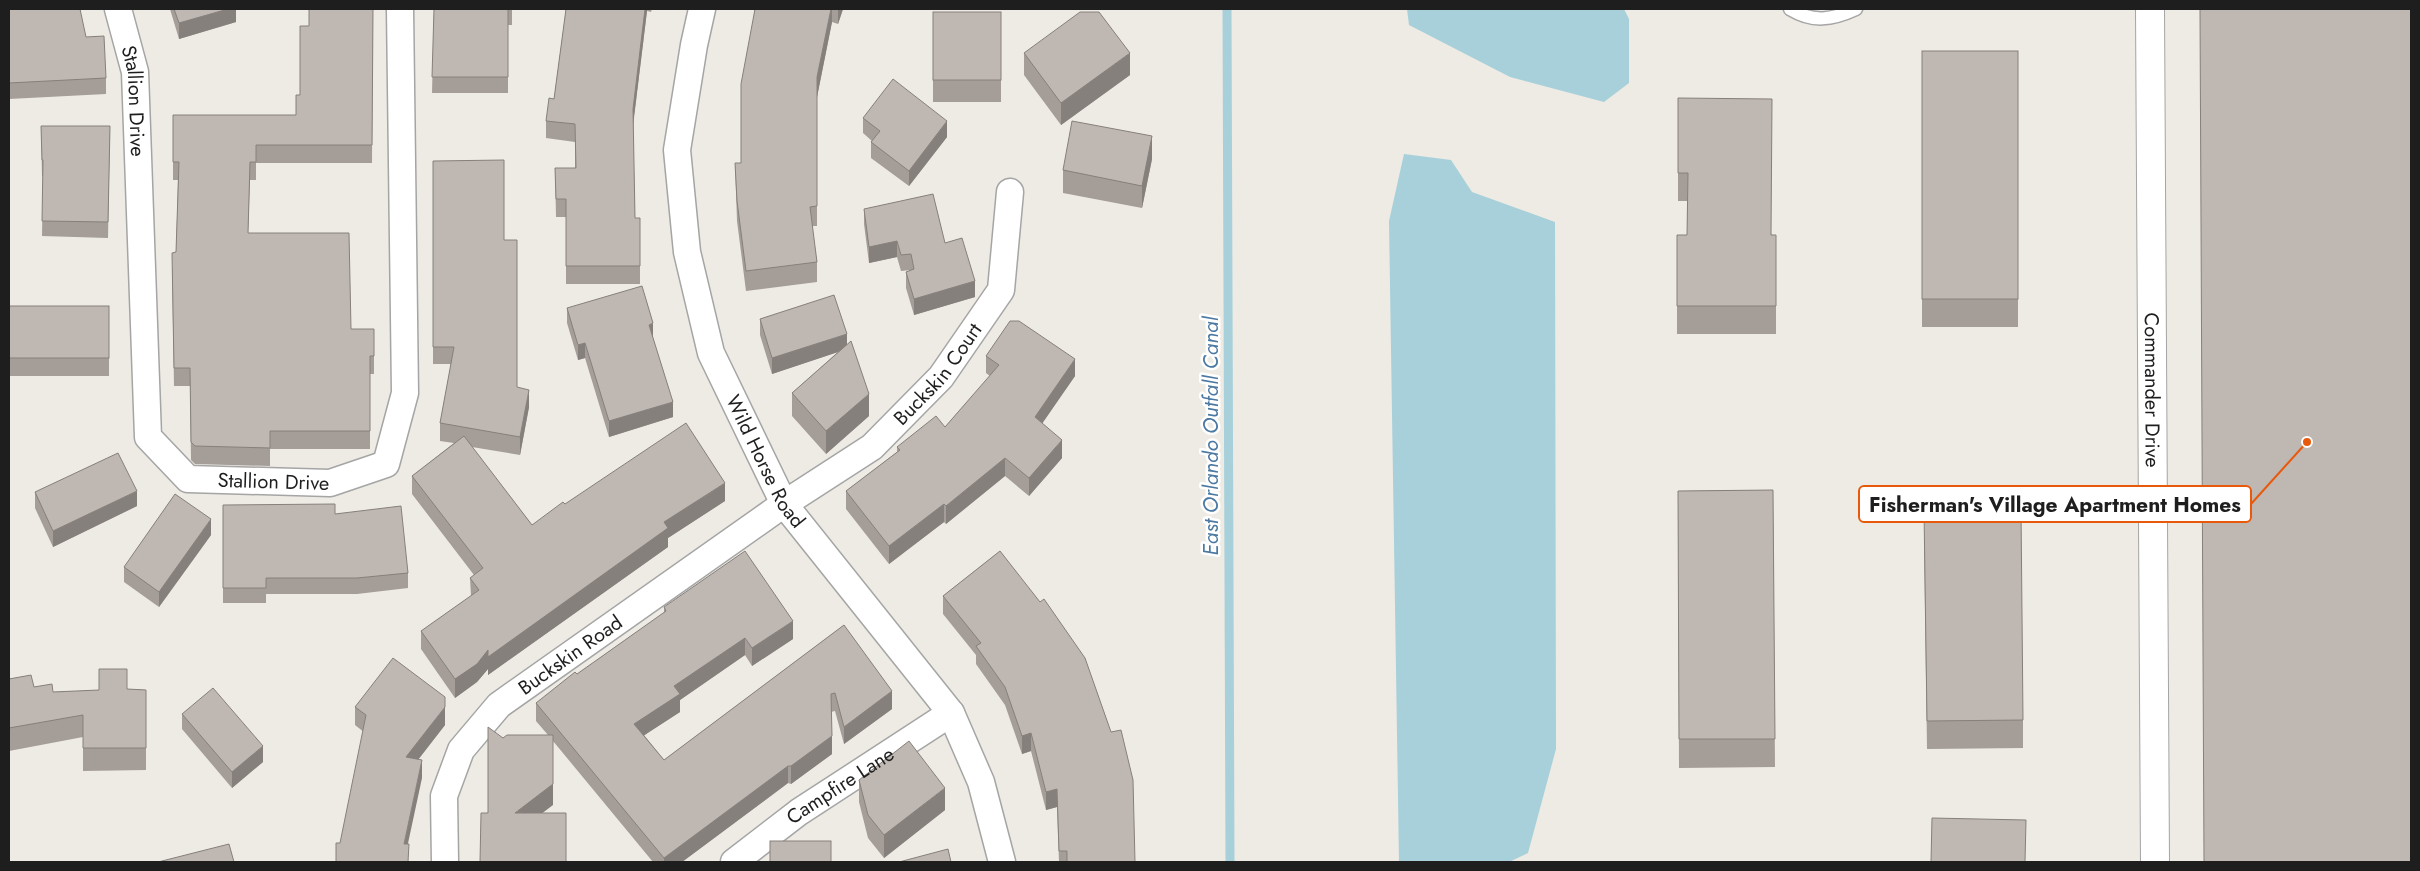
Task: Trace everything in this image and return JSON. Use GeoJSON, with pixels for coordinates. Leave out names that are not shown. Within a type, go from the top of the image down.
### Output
{"type":"FeatureCollection","features":[{"type":"Feature","properties":{"kind":"street","name":"Stallion Drive"},"geometry":{"type":"LineString","coordinates":[[118,9],[135,72],[148,437],[188,479],[330,483],[386,464],[405,393],[400,9]]}},
{"type":"Feature","properties":{"kind":"street","name":"Wild Horse Road"},"geometry":{"type":"LineString","coordinates":[[702,9],[694,44],[677,150],[687,252],[711,353],[784,504],[950,713],[981,782],[1002,862]]}},
{"type":"Feature","properties":{"kind":"street","name":"Commander Drive"},"geometry":{"type":"LineString","coordinates":[[2150,9],[2155,862]]}},
{"type":"Feature","properties":{"kind":"street","name":"Buckskin Court"},"geometry":{"type":"LineString","coordinates":[[784,504],[872,447],[941,377],[1001,290],[1010,192]]}},
{"type":"Feature","properties":{"kind":"street","name":"Buckskin Road"},"geometry":{"type":"LineString","coordinates":[[445,862],[444,796],[461,750],[499,705],[784,504]]}},
{"type":"Feature","properties":{"kind":"street","name":"Campfire Lane"},"geometry":{"type":"LineString","coordinates":[[734,862],[799,812],[950,713]]}},
{"type":"Feature","properties":{"kind":"lane"},"geometry":{"type":"LineString","coordinates":[[1790,9],[1800,15],[1820,19],[1839,17],[1856,9]]}},
{"type":"Feature","properties":{"kind":"water"},"geometry":{"type":"Polygon","coordinates":[[[1407,9],[1624,9],[1629,19],[1629,83],[1604,102],[1510,77],[1409,25],[1407,9]]]}},
{"type":"Feature","properties":{"kind":"water"},"geometry":{"type":"Polygon","coordinates":[[[1404,154],[1451,160],[1472,192],[1555,222],[1556,749],[1528,853],[1509,862],[1399,862],[1389,221],[1404,154]]]}},
{"type":"Feature","properties":{"kind":"building"},"geometry":{"type":"Polygon","coordinates":[[[9,9],[80,9],[86,37],[104,36],[106,78],[9,83],[9,9]]]}},
{"type":"Feature","properties":{"kind":"building"},"geometry":{"type":"Polygon","coordinates":[[[174,9],[228,9],[179,23],[174,9]]]}},
{"type":"Feature","properties":{"kind":"building"},"geometry":{"type":"Polygon","coordinates":[[[309,9],[373,9],[372,145],[256,145],[256,162],[250,162],[248,233],[349,233],[351,329],[374,329],[374,356],[370,356],[370,431],[270,431],[270,448],[195,446],[191,442],[190,368],[174,368],[172,253],[176,252],[179,162],[173,162],[173,115],[296,115],[296,95],[300,95],[300,26],[309,26],[309,9]]]}},
{"type":"Feature","properties":{"kind":"building"},"geometry":{"type":"Polygon","coordinates":[[[434,9],[508,9],[508,77],[432,77],[434,9]]]}},
{"type":"Feature","properties":{"kind":"building"},"geometry":{"type":"Polygon","coordinates":[[[566,9],[645,9],[633,109],[635,218],[640,218],[640,266],[566,266],[566,199],[556,199],[555,168],[576,168],[575,124],[546,121],[549,98],[554,99],[566,9]]]}},
{"type":"Feature","properties":{"kind":"building"},"geometry":{"type":"Polygon","coordinates":[[[755,9],[831,9],[817,77],[817,206],[810,207],[817,262],[746,271],[737,201],[735,163],[741,163],[741,84],[755,9]]]}},
{"type":"Feature","properties":{"kind":"building"},"geometry":{"type":"Polygon","coordinates":[[[2200,9],[2411,9],[2411,862],[2204,862],[2200,9]]]}},
{"type":"Feature","properties":{"kind":"building"},"geometry":{"type":"Polygon","coordinates":[[[933,12],[1001,12],[1001,80],[933,80],[933,12]]]}},
{"type":"Feature","properties":{"kind":"building"},"geometry":{"type":"Polygon","coordinates":[[[1080,12],[1099,12],[1130,53],[1061,103],[1024,53],[1080,12]]]}},
{"type":"Feature","properties":{"kind":"building"},"geometry":{"type":"Polygon","coordinates":[[[1922,51],[2018,51],[2018,299],[1922,299],[1922,51]]]}},
{"type":"Feature","properties":{"kind":"building"},"geometry":{"type":"Polygon","coordinates":[[[893,79],[947,121],[909,171],[871,142],[880,131],[863,118],[893,79]]]}},
{"type":"Feature","properties":{"kind":"building"},"geometry":{"type":"Polygon","coordinates":[[[1678,98],[1772,99],[1771,235],[1776,235],[1776,306],[1677,306],[1677,235],[1687,235],[1688,173],[1678,173],[1678,98]]]}},
{"type":"Feature","properties":{"kind":"building"},"geometry":{"type":"Polygon","coordinates":[[[1072,121],[1152,136],[1142,186],[1063,170],[1072,121]]]}},
{"type":"Feature","properties":{"kind":"building"},"geometry":{"type":"Polygon","coordinates":[[[41,126],[110,126],[108,222],[42,221],[43,160],[41,126]]]}},
{"type":"Feature","properties":{"kind":"building"},"geometry":{"type":"Polygon","coordinates":[[[504,160],[504,240],[517,240],[517,387],[529,390],[520,437],[440,423],[454,347],[433,347],[433,161],[504,160]]]}},
{"type":"Feature","properties":{"kind":"building"},"geometry":{"type":"Polygon","coordinates":[[[933,194],[945,243],[962,238],[975,281],[914,299],[906,272],[914,269],[911,254],[901,255],[897,241],[869,247],[864,209],[933,194]]]}},
{"type":"Feature","properties":{"kind":"building"},"geometry":{"type":"Polygon","coordinates":[[[642,286],[653,323],[649,325],[673,402],[609,421],[585,343],[578,345],[567,308],[642,286]]]}},
{"type":"Feature","properties":{"kind":"building"},"geometry":{"type":"Polygon","coordinates":[[[834,295],[847,334],[772,358],[760,319],[834,295]]]}},
{"type":"Feature","properties":{"kind":"building"},"geometry":{"type":"Polygon","coordinates":[[[9,306],[109,306],[109,358],[9,358],[9,306]]]}},
{"type":"Feature","properties":{"kind":"building"},"geometry":{"type":"Polygon","coordinates":[[[1010,321],[1019,321],[1075,359],[1035,417],[1062,440],[1029,478],[1005,458],[946,506],[944,504],[889,546],[846,491],[900,450],[897,447],[936,416],[945,427],[999,365],[986,356],[1010,321]]]}},
{"type":"Feature","properties":{"kind":"building"},"geometry":{"type":"Polygon","coordinates":[[[851,341],[869,394],[826,431],[792,393],[851,341]]]}},
{"type":"Feature","properties":{"kind":"building"},"geometry":{"type":"Polygon","coordinates":[[[686,423],[725,483],[664,522],[668,528],[488,657],[488,650],[477,664],[455,679],[421,631],[479,590],[470,578],[483,568],[412,476],[464,436],[532,525],[563,502],[565,504],[686,423]]]}},
{"type":"Feature","properties":{"kind":"building"},"geometry":{"type":"Polygon","coordinates":[[[118,453],[137,491],[53,531],[35,492],[118,453]]]}},
{"type":"Feature","properties":{"kind":"building"},"geometry":{"type":"Polygon","coordinates":[[[1773,490],[1775,739],[1679,739],[1678,491],[1773,490]]]}},
{"type":"Feature","properties":{"kind":"building"},"geometry":{"type":"Polygon","coordinates":[[[175,494],[211,519],[159,592],[124,567],[175,494]]]}},
{"type":"Feature","properties":{"kind":"building"},"geometry":{"type":"Polygon","coordinates":[[[335,504],[335,514],[401,506],[408,573],[357,578],[266,578],[266,588],[223,588],[223,505],[335,504]]]}},
{"type":"Feature","properties":{"kind":"building"},"geometry":{"type":"Polygon","coordinates":[[[2021,509],[2023,720],[1927,721],[1924,510],[2021,509]]]}},
{"type":"Feature","properties":{"kind":"building"},"geometry":{"type":"Polygon","coordinates":[[[745,551],[793,621],[752,648],[745,638],[674,686],[680,694],[634,724],[664,760],[844,625],[892,691],[844,727],[835,693],[831,694],[832,736],[791,766],[788,766],[664,858],[536,703],[575,672],[577,674],[666,611],[664,607],[745,551]]]}},
{"type":"Feature","properties":{"kind":"building"},"geometry":{"type":"Polygon","coordinates":[[[1000,551],[1040,602],[1044,599],[1085,658],[1111,732],[1121,730],[1133,780],[1135,862],[1067,862],[1067,851],[1059,851],[1057,789],[1046,792],[1031,733],[1022,736],[1005,687],[976,646],[981,643],[943,596],[1000,551]]]}},
{"type":"Feature","properties":{"kind":"building"},"geometry":{"type":"Polygon","coordinates":[[[393,658],[445,697],[445,707],[406,757],[422,760],[404,844],[409,844],[408,862],[336,862],[336,843],[340,843],[366,715],[355,707],[393,658]]]}},
{"type":"Feature","properties":{"kind":"building"},"geometry":{"type":"Polygon","coordinates":[[[99,669],[127,669],[127,689],[146,690],[146,748],[83,748],[83,715],[9,728],[9,679],[31,675],[34,687],[52,684],[53,692],[99,690],[99,669]]]}},
{"type":"Feature","properties":{"kind":"building"},"geometry":{"type":"Polygon","coordinates":[[[213,688],[263,746],[232,772],[182,714],[213,688]]]}},
{"type":"Feature","properties":{"kind":"building"},"geometry":{"type":"Polygon","coordinates":[[[488,727],[503,738],[507,735],[553,735],[553,784],[515,813],[566,813],[566,862],[480,862],[481,813],[488,813],[488,727]]]}},
{"type":"Feature","properties":{"kind":"building"},"geometry":{"type":"Polygon","coordinates":[[[909,741],[945,788],[884,835],[868,815],[859,780],[909,741]]]}},
{"type":"Feature","properties":{"kind":"building"},"geometry":{"type":"Polygon","coordinates":[[[1932,818],[2026,820],[2025,862],[1931,862],[1932,818]]]}},
{"type":"Feature","properties":{"kind":"building"},"geometry":{"type":"Polygon","coordinates":[[[770,841],[831,841],[831,862],[770,862],[770,841]]]}},
{"type":"Feature","properties":{"kind":"building"},"geometry":{"type":"Polygon","coordinates":[[[229,844],[234,862],[158,862],[229,844]]]}},
{"type":"Feature","properties":{"kind":"building"},"geometry":{"type":"Polygon","coordinates":[[[948,849],[951,862],[899,862],[948,849]]]}},
{"type":"Feature","properties":{"kind":"waterway","name":"East Orlando Outfall Canal"},"geometry":{"type":"LineString","coordinates":[[1227,9],[1230,862]]}},
{"type":"Feature","properties":{"kind":"place","name":"Fisherman's Village Apartment Homes"},"geometry":{"type":"Point","coordinates":[2307,442]}}]}
